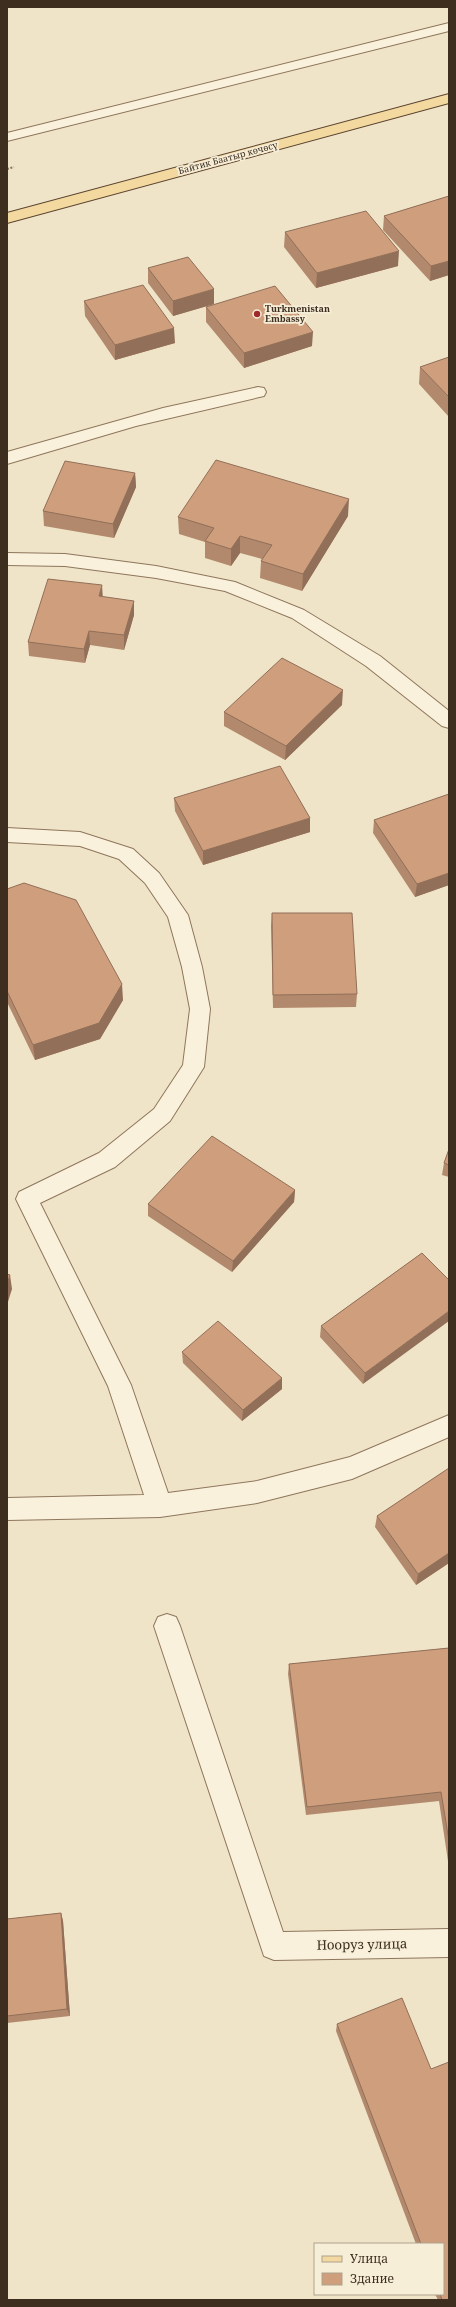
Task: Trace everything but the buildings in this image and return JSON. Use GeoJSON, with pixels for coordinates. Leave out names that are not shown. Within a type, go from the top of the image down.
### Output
{"type":"FeatureCollection","features":[{"type":"Feature","properties":{"kind":"main road","name":"Байтик Баатыр көчөсү"},"geometry":{"type":"LineString","coordinates":[[7,218],[449,98]]}},
{"type":"Feature","properties":{"kind":"street"},"geometry":{"type":"LineString","coordinates":[[7,137],[449,27]]}},
{"type":"Feature","properties":{"kind":"street"},"geometry":{"type":"LineString","coordinates":[[7,458],[129,422],[207,402],[258,392]]}},
{"type":"Feature","properties":{"kind":"street"},"geometry":{"type":"LineString","coordinates":[[7,559],[80,562],[156,572],[229,586],[298,614],[373,661],[449,721]]}},
{"type":"Feature","properties":{"kind":"street"},"geometry":{"type":"LineString","coordinates":[[7,835],[80,839],[126,854],[152,878],[178,915],[192,966],[200,1009],[193,1067],[162,1116],[107,1160],[27,1199],[119,1384],[160,1506]]}},
{"type":"Feature","properties":{"kind":"street"},"geometry":{"type":"LineString","coordinates":[[7,1509],[160,1506],[257,1492],[352,1468],[442,1431],[449,1426]]}},
{"type":"Feature","properties":{"kind":"street","name":"Нооруз улица"},"geometry":{"type":"LineString","coordinates":[[167,1626],[274,1946],[449,1943]]}},
{"type":"Feature","properties":{"kind":"place","name":"Turkmenistan Embassy"},"geometry":{"type":"Point","coordinates":[257,314]}}]}
